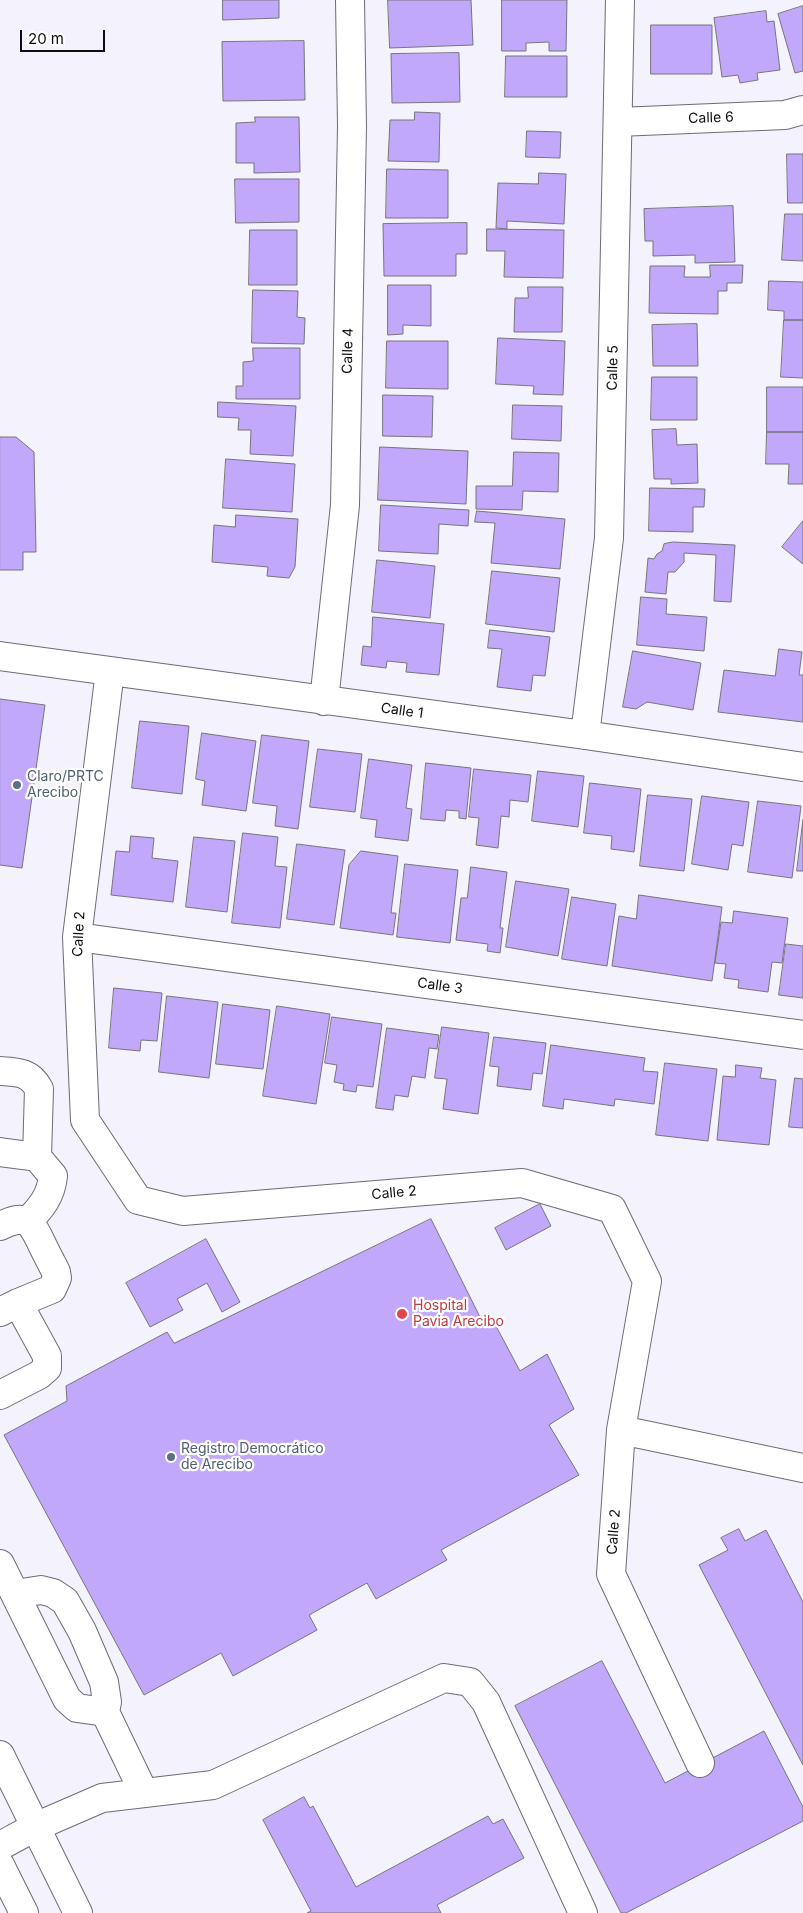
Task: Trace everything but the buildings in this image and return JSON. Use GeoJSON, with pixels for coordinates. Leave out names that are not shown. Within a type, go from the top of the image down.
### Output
{"type":"FeatureCollection","features":[{"type":"Feature","properties":{"kind":"street","name":"Calle 4"},"geometry":{"type":"LineString","coordinates":[[324,700],[345,505],[352,126],[350,0]]}},
{"type":"Feature","properties":{"kind":"street","name":"Calle 5"},"geometry":{"type":"LineString","coordinates":[[585,735],[609,538],[620,0]]}},
{"type":"Feature","properties":{"kind":"street","name":"Calle 6"},"geometry":{"type":"LineString","coordinates":[[618,122],[785,114],[803,110]]}},
{"type":"Feature","properties":{"kind":"street","name":"Calle 1"},"geometry":{"type":"LineString","coordinates":[[0,656],[585,735],[803,767]]}},
{"type":"Feature","properties":{"kind":"street","name":"Calle 2"},"geometry":{"type":"LineString","coordinates":[[110,671],[77,938],[85,1120],[138,1200],[183,1211],[522,1183],[612,1209],[647,1281],[621,1430],[611,1574],[700,1763]]}},
{"type":"Feature","properties":{"kind":"street","name":"Calle 3"},"geometry":{"type":"LineString","coordinates":[[77,938],[803,1035]]}},
{"type":"Feature","properties":{"kind":"street"},"geometry":{"type":"LineString","coordinates":[[0,1071],[20,1073],[34,1079],[39,1088],[37,1157],[53,1176],[52,1187],[44,1205],[28,1222]]}},
{"type":"Feature","properties":{"kind":"street"},"geometry":{"type":"LineString","coordinates":[[0,1152],[37,1157]]}},
{"type":"Feature","properties":{"kind":"street"},"geometry":{"type":"LineString","coordinates":[[0,1226],[15,1220],[32,1224],[56,1272],[57,1278],[52,1289],[9,1308],[47,1356],[47,1368],[38,1375],[0,1394]]}},
{"type":"Feature","properties":{"kind":"street"},"geometry":{"type":"LineString","coordinates":[[621,1430],[803,1468]]}},
{"type":"Feature","properties":{"kind":"street"},"geometry":{"type":"LineString","coordinates":[[0,1564],[67,1700],[77,1708],[105,1712]]}},
{"type":"Feature","properties":{"kind":"street"},"geometry":{"type":"LineString","coordinates":[[15,1594],[41,1590],[52,1593],[65,1601],[82,1631],[104,1682],[107,1702],[105,1712],[144,1793]]}},
{"type":"Feature","properties":{"kind":"street"},"geometry":{"type":"LineString","coordinates":[[0,1846],[35,1827],[102,1798],[212,1785],[444,1678],[470,1682],[486,1702],[583,1913]]}},
{"type":"Feature","properties":{"kind":"street"},"geometry":{"type":"LineString","coordinates":[[0,1755],[78,1913]]}},
{"type":"Feature","properties":{"kind":"street"},"geometry":{"type":"LineString","coordinates":[[0,1865],[24,1913]]}},
{"type":"Feature","properties":{"kind":"place","name":"Claro/PRTC Arecibo"},"geometry":{"type":"Point","coordinates":[17,785]}},
{"type":"Feature","properties":{"kind":"place","name":"Hospital Pavia Arecibo"},"geometry":{"type":"Point","coordinates":[402,1314]}},
{"type":"Feature","properties":{"kind":"place","name":"Registro Democrático de Arecibo"},"geometry":{"type":"Point","coordinates":[171,1457]}}]}
